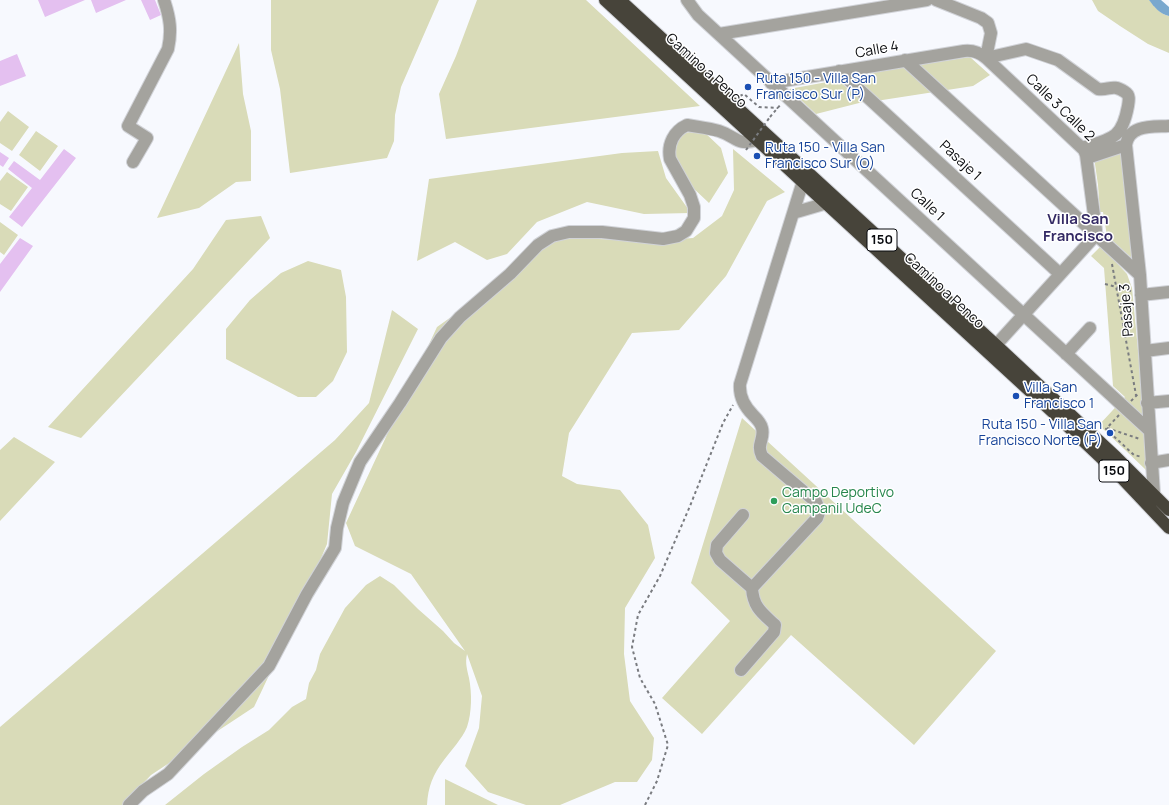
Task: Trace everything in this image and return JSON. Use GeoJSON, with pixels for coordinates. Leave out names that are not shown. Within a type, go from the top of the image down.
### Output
{"type":"FeatureCollection","features":[{"type":"Feature","properties":{"kind":"highway","name":"Camino a Penco"},"geometry":{"type":"LineString","coordinates":[[605,0],[1087,444],[1169,528]]}},
{"type":"Feature","properties":{"kind":"highway","name":"Camino a Penco"},"geometry":{"type":"LineString","coordinates":[[620,0],[996,345],[1154,494],[1169,510]]}},
{"type":"Feature","properties":{"kind":"highway"},"geometry":{"type":"LineString","coordinates":[[625,0],[633,11]]}},
{"type":"Feature","properties":{"kind":"street"},"geometry":{"type":"LineString","coordinates":[[133,162],[146,138],[128,126],[168,49],[171,35],[164,0]]}},
{"type":"Feature","properties":{"kind":"street","name":"Calle 1"},"geometry":{"type":"LineString","coordinates":[[687,0],[694,11],[771,83],[1066,354],[1147,435]]}},
{"type":"Feature","properties":{"kind":"street"},"geometry":{"type":"LineString","coordinates":[[719,34],[928,0]]}},
{"type":"Feature","properties":{"kind":"street"},"geometry":{"type":"LineString","coordinates":[[936,0],[981,18],[988,23],[991,33],[986,58],[1026,49],[1058,60],[1098,89],[1103,90],[1114,87],[1126,92],[1129,97],[1125,121],[1120,130],[1113,138],[1085,153]]}},
{"type":"Feature","properties":{"kind":"street","name":"Calle 4"},"geometry":{"type":"LineString","coordinates":[[771,83],[968,50],[976,52],[986,58]]}},
{"type":"Feature","properties":{"kind":"street","name":"Calle 3 Calle 2"},"geometry":{"type":"LineString","coordinates":[[986,58],[1085,153],[1096,234]]}},
{"type":"Feature","properties":{"kind":"street","name":"Pasaje 3"},"geometry":{"type":"LineString","coordinates":[[905,60],[1140,275],[1145,351],[1148,459],[1154,494]]}},
{"type":"Feature","properties":{"kind":"street","name":"Pasaje 1"},"geometry":{"type":"LineString","coordinates":[[839,71],[1060,274]]}},
{"type":"Feature","properties":{"kind":"street"},"geometry":{"type":"LineString","coordinates":[[129,805],[143,791],[168,774],[269,666],[307,594],[335,548],[342,503],[360,462],[400,403],[434,348],[450,327],[510,274],[538,245],[552,236],[568,232],[596,232],[663,239],[678,236],[686,231],[690,227],[694,218],[694,207],[670,159],[669,154],[671,140],[676,132],[684,127],[688,125],[728,134],[738,141],[750,142],[758,140]]}},
{"type":"Feature","properties":{"kind":"street"},"geometry":{"type":"LineString","coordinates":[[1140,275],[1126,145],[1127,139],[1135,130],[1169,126]]}},
{"type":"Feature","properties":{"kind":"street"},"geometry":{"type":"LineString","coordinates":[[1085,153],[1126,145]]}},
{"type":"Feature","properties":{"kind":"street"},"geometry":{"type":"LineString","coordinates":[[742,670],[774,632],[775,625],[752,600],[752,588],[817,518],[819,510],[816,502],[762,456],[759,450],[763,429],[759,421],[744,405],[740,393],[740,384],[803,181]]}},
{"type":"Feature","properties":{"kind":"street"},"geometry":{"type":"LineString","coordinates":[[793,213],[827,203]]}},
{"type":"Feature","properties":{"kind":"street"},"geometry":{"type":"LineString","coordinates":[[996,345],[1096,234]]}},
{"type":"Feature","properties":{"kind":"street"},"geometry":{"type":"LineString","coordinates":[[1141,295],[1169,292]]}},
{"type":"Feature","properties":{"kind":"street"},"geometry":{"type":"LineString","coordinates":[[1066,354],[1090,328]]}},
{"type":"Feature","properties":{"kind":"street"},"geometry":{"type":"LineString","coordinates":[[1145,351],[1169,348]]}},
{"type":"Feature","properties":{"kind":"street"},"geometry":{"type":"LineString","coordinates":[[1147,403],[1169,401]]}},
{"type":"Feature","properties":{"kind":"street"},"geometry":{"type":"LineString","coordinates":[[1148,459],[1168,463]]}},
{"type":"Feature","properties":{"kind":"street"},"geometry":{"type":"LineString","coordinates":[[743,515],[717,546],[716,553],[720,560],[752,588]]}},
{"type":"Feature","properties":{"kind":"path"},"geometry":{"type":"LineString","coordinates":[[731,102],[744,94],[759,107],[778,108],[746,150]]}},
{"type":"Feature","properties":{"kind":"path"},"geometry":{"type":"LineString","coordinates":[[1112,261],[1136,396]]}},
{"type":"Feature","properties":{"kind":"path"},"geometry":{"type":"LineString","coordinates":[[1104,284],[1141,295]]}},
{"type":"Feature","properties":{"kind":"path"},"geometry":{"type":"LineString","coordinates":[[645,805],[657,780],[668,745],[655,704],[640,678],[632,647],[638,615],[660,576],[723,423],[740,393]]}},
{"type":"Feature","properties":{"kind":"path"},"geometry":{"type":"LineString","coordinates":[[1147,435],[1106,428],[1134,455],[1148,459]]}},
{"type":"Feature","properties":{"kind":"green space"},"geometry":{"type":"Polygon","coordinates":[[[271,0],[439,0],[401,87],[395,115],[394,141],[387,158],[290,173],[280,89],[271,50],[271,0]]]}},
{"type":"Feature","properties":{"kind":"green space"},"geometry":{"type":"Polygon","coordinates":[[[477,0],[586,0],[700,106],[446,139],[439,94],[456,56],[477,0]]]}},
{"type":"Feature","properties":{"kind":"green space"},"geometry":{"type":"Polygon","coordinates":[[[1092,0],[1149,0],[1160,12],[1169,16],[1169,53],[1148,44],[1098,11],[1092,0]]]}},
{"type":"Feature","properties":{"kind":"green space"},"geometry":{"type":"Polygon","coordinates":[[[239,43],[243,94],[251,131],[251,181],[236,182],[199,208],[157,218],[239,43]]]}},
{"type":"Feature","properties":{"kind":"green space"},"geometry":{"type":"Polygon","coordinates":[[[970,57],[990,75],[973,86],[876,101],[849,75],[970,57]]]}},
{"type":"Feature","properties":{"kind":"green space"},"geometry":{"type":"Polygon","coordinates":[[[838,80],[863,102],[816,114],[789,89],[838,80]]]}},
{"type":"Feature","properties":{"kind":"green space"},"geometry":{"type":"Polygon","coordinates":[[[8,111],[29,127],[12,151],[0,143],[0,122],[8,111]]]}},
{"type":"Feature","properties":{"kind":"green space"},"geometry":{"type":"Polygon","coordinates":[[[702,130],[721,148],[728,173],[709,203],[691,186],[674,164],[672,135],[702,130]]]}},
{"type":"Feature","properties":{"kind":"green space"},"geometry":{"type":"Polygon","coordinates":[[[36,131],[58,146],[40,171],[19,155],[36,131]]]}},
{"type":"Feature","properties":{"kind":"green space"},"geometry":{"type":"Polygon","coordinates":[[[733,149],[785,192],[767,201],[726,276],[679,330],[632,333],[569,433],[562,476],[577,484],[620,490],[648,525],[655,558],[625,608],[624,654],[630,701],[654,738],[652,760],[637,782],[615,782],[560,805],[526,805],[488,792],[465,766],[479,728],[482,696],[467,654],[466,663],[471,696],[469,721],[457,744],[440,765],[434,776],[430,787],[427,805],[165,805],[204,774],[269,730],[292,707],[306,699],[309,683],[316,670],[320,654],[345,608],[366,585],[380,576],[394,585],[454,643],[465,651],[411,574],[355,546],[346,523],[437,327],[500,282],[548,237],[649,241],[693,238],[722,216],[734,190],[733,149]]]}},
{"type":"Feature","properties":{"kind":"green space"},"geometry":{"type":"Polygon","coordinates":[[[1129,149],[1134,260],[1107,236],[1103,212],[1100,212],[1094,157],[1129,149]]]}},
{"type":"Feature","properties":{"kind":"green space"},"geometry":{"type":"Polygon","coordinates":[[[658,151],[666,178],[691,213],[644,214],[587,202],[537,222],[507,254],[487,260],[455,242],[417,261],[429,179],[622,153],[658,151]]]}},
{"type":"Feature","properties":{"kind":"green space"},"geometry":{"type":"Polygon","coordinates":[[[7,172],[28,187],[11,211],[0,204],[0,181],[7,172]]]}},
{"type":"Feature","properties":{"kind":"green space"},"geometry":{"type":"Polygon","coordinates":[[[261,216],[270,238],[81,438],[48,427],[193,269],[226,220],[261,216]]]}},
{"type":"Feature","properties":{"kind":"green space"},"geometry":{"type":"Polygon","coordinates":[[[0,222],[18,235],[4,255],[0,252],[0,222]]]}},
{"type":"Feature","properties":{"kind":"green space"},"geometry":{"type":"Polygon","coordinates":[[[1101,246],[1127,274],[1132,288],[1146,433],[1146,470],[1099,425],[1125,397],[1113,386],[1104,268],[1091,256],[1101,246]]]}},
{"type":"Feature","properties":{"kind":"green space"},"geometry":{"type":"Polygon","coordinates":[[[308,261],[341,270],[346,297],[347,352],[333,381],[316,397],[298,397],[226,359],[226,329],[250,300],[281,273],[308,261]]]}},
{"type":"Feature","properties":{"kind":"green space"},"geometry":{"type":"Polygon","coordinates":[[[392,310],[418,329],[356,452],[332,494],[327,544],[291,629],[254,707],[151,775],[123,805],[0,805],[0,727],[335,440],[369,403],[392,310]]]}},
{"type":"Feature","properties":{"kind":"green space","name":"Campo Deportivo Campanil UdeC"},"geometry":{"type":"Polygon","coordinates":[[[742,418],[996,651],[914,745],[791,635],[702,734],[662,698],[730,621],[691,583],[742,418]]]}},
{"type":"Feature","properties":{"kind":"green space"},"geometry":{"type":"Polygon","coordinates":[[[14,437],[55,462],[0,521],[0,450],[14,437]]]}},
{"type":"Feature","properties":{"kind":"green space"},"geometry":{"type":"Polygon","coordinates":[[[445,779],[494,803],[498,805],[445,805],[445,779]]]}},
{"type":"Feature","properties":{"kind":"water"},"geometry":{"type":"Polygon","coordinates":[[[1149,0],[1161,0],[1169,7],[1169,16],[1155,8],[1149,0]]]}},
{"type":"Feature","properties":{"kind":"building"},"geometry":{"type":"Polygon","coordinates":[[[38,0],[85,0],[45,17],[38,0]]]}},
{"type":"Feature","properties":{"kind":"building"},"geometry":{"type":"Polygon","coordinates":[[[91,0],[126,0],[96,13],[91,0]]]}},
{"type":"Feature","properties":{"kind":"building"},"geometry":{"type":"Polygon","coordinates":[[[141,0],[155,0],[161,15],[150,20],[141,0]]]}},
{"type":"Feature","properties":{"kind":"building"},"geometry":{"type":"Polygon","coordinates":[[[17,54],[26,76],[0,86],[0,61],[17,54]]]}},
{"type":"Feature","properties":{"kind":"building"},"geometry":{"type":"Polygon","coordinates":[[[64,149],[76,158],[22,227],[9,217],[32,188],[8,169],[14,161],[40,180],[64,149]]]}},
{"type":"Feature","properties":{"kind":"building"},"geometry":{"type":"Polygon","coordinates":[[[0,152],[9,158],[3,167],[0,165],[0,152]]]}},
{"type":"Feature","properties":{"kind":"building"},"geometry":{"type":"Polygon","coordinates":[[[20,238],[33,246],[0,292],[0,264],[20,238]]]}},
{"type":"Feature","properties":{"kind":"place","name":"Ruta 150 - Villa San Francisco Sur (P)"},"geometry":{"type":"Point","coordinates":[748,87]}},
{"type":"Feature","properties":{"kind":"place","name":"Ruta 150 - Villa San Francisco Sur (O)"},"geometry":{"type":"Point","coordinates":[757,156]}},
{"type":"Feature","properties":{"kind":"place","name":"Villa San Francisco 1"},"geometry":{"type":"Point","coordinates":[1016,396]}},
{"type":"Feature","properties":{"kind":"place","name":"Ruta 150 - Villa San Francisco Norte (P)"},"geometry":{"type":"Point","coordinates":[1110,433]}},
{"type":"Feature","properties":{"kind":"place","name":"Campo Deportivo Campanil UdeC"},"geometry":{"type":"Point","coordinates":[774,501]}},
{"type":"Feature","properties":{"kind":"district","name":"Villa San Francisco"},"geometry":{"type":"Point","coordinates":[1078,228]}}]}
